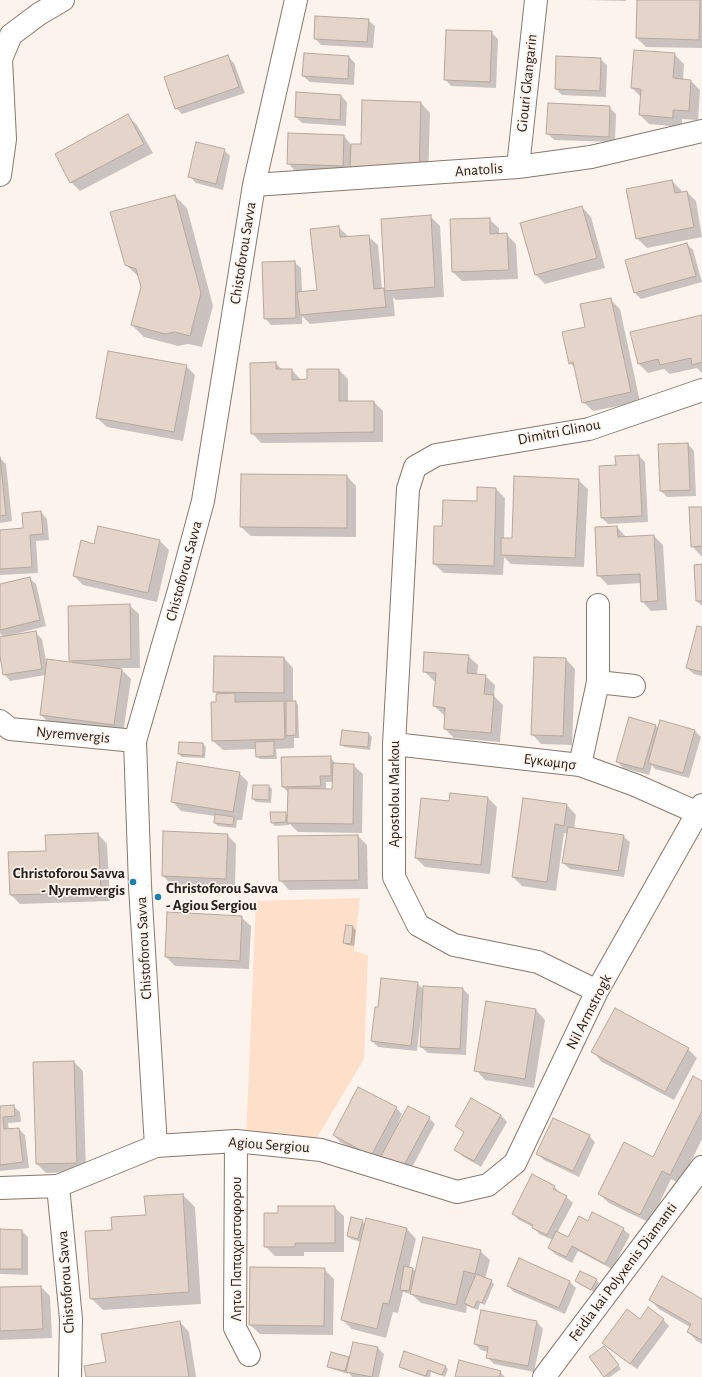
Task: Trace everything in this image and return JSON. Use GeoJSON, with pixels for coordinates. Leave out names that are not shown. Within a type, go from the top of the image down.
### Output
{"type":"FeatureCollection","features":[{"type":"Feature","properties":{"kind":"street"},"geometry":{"type":"LineString","coordinates":[[0,175],[5,138],[1,58],[11,35],[39,14],[63,0]]}},
{"type":"Feature","properties":{"kind":"street","name":"Chistoforou Savva"},"geometry":{"type":"LineString","coordinates":[[156,1146],[140,886],[135,741],[177,598],[203,501],[254,185],[296,0]]}},
{"type":"Feature","properties":{"kind":"street","name":"Giouri Gkangarin"},"geometry":{"type":"LineString","coordinates":[[518,167],[536,0]]}},
{"type":"Feature","properties":{"kind":"street","name":"Anatolis"},"geometry":{"type":"LineString","coordinates":[[254,185],[518,167],[591,157],[702,131]]}},
{"type":"Feature","properties":{"kind":"street","name":"Dimitri Glinou"},"geometry":{"type":"LineString","coordinates":[[415,467],[436,455],[589,429],[702,390]]}},
{"type":"Feature","properties":{"kind":"street","name":"Apostolou Markou"},"geometry":{"type":"LineString","coordinates":[[415,467],[408,489],[394,744],[394,877],[418,925],[454,945],[538,962],[598,991]]}},
{"type":"Feature","properties":{"kind":"street"},"geometry":{"type":"LineString","coordinates":[[580,765],[598,682],[598,606]]}},
{"type":"Feature","properties":{"kind":"street"},"geometry":{"type":"LineString","coordinates":[[598,682],[634,686]]}},
{"type":"Feature","properties":{"kind":"street","name":"Nyremvergis"},"geometry":{"type":"LineString","coordinates":[[4,728],[135,741]]}},
{"type":"Feature","properties":{"kind":"street","name":"Εγκωμησ"},"geometry":{"type":"LineString","coordinates":[[394,744],[580,765],[700,809]]}},
{"type":"Feature","properties":{"kind":"street","name":"Nil Armstrogk"},"geometry":{"type":"LineString","coordinates":[[457,1192],[488,1185],[516,1163],[598,991],[700,809]]}},
{"type":"Feature","properties":{"kind":"street","name":"Agiou Sergiou"},"geometry":{"type":"LineString","coordinates":[[58,1186],[156,1146],[236,1141],[321,1150],[457,1192]]}},
{"type":"Feature","properties":{"kind":"street","name":"Λητω Παπαχριστοφορου"},"geometry":{"type":"LineString","coordinates":[[236,1141],[235,1328],[249,1355]]}},
{"type":"Feature","properties":{"kind":"street","name":"Feidia kai Polyxenis Diamanti"},"geometry":{"type":"LineString","coordinates":[[544,1377],[702,1167]]}},
{"type":"Feature","properties":{"kind":"street"},"geometry":{"type":"LineString","coordinates":[[0,1188],[58,1186]]}},
{"type":"Feature","properties":{"kind":"street","name":"Chistoforou Savva"},"geometry":{"type":"LineString","coordinates":[[58,1186],[71,1320],[70,1377]]}},
{"type":"Feature","properties":{"kind":"shaded area"},"geometry":{"type":"Polygon","coordinates":[[[360,898],[354,951],[368,955],[364,1059],[313,1144],[246,1139],[256,901],[360,898]]]}},
{"type":"Feature","properties":{"kind":"building"},"geometry":{"type":"Polygon","coordinates":[[[637,0],[700,0],[699,40],[636,38],[637,0]]]}},
{"type":"Feature","properties":{"kind":"building"},"geometry":{"type":"Polygon","coordinates":[[[315,16],[369,19],[367,42],[314,39],[315,16]]]}},
{"type":"Feature","properties":{"kind":"building"},"geometry":{"type":"Polygon","coordinates":[[[446,30],[492,31],[490,82],[444,80],[446,30]]]}},
{"type":"Feature","properties":{"kind":"building"},"geometry":{"type":"Polygon","coordinates":[[[634,50],[675,53],[673,78],[691,80],[689,111],[673,110],[673,118],[639,115],[641,89],[631,88],[634,50]]]}},
{"type":"Feature","properties":{"kind":"building"},"geometry":{"type":"Polygon","coordinates":[[[304,53],[349,56],[348,79],[302,76],[304,53]]]}},
{"type":"Feature","properties":{"kind":"building"},"geometry":{"type":"Polygon","coordinates":[[[228,55],[239,87],[175,109],[164,77],[228,55]]]}},
{"type":"Feature","properties":{"kind":"building"},"geometry":{"type":"Polygon","coordinates":[[[556,56],[601,58],[600,91],[555,89],[556,56]]]}},
{"type":"Feature","properties":{"kind":"building"},"geometry":{"type":"Polygon","coordinates":[[[296,92],[341,95],[340,120],[295,117],[296,92]]]}},
{"type":"Feature","properties":{"kind":"building"},"geometry":{"type":"Polygon","coordinates":[[[362,100],[421,102],[419,172],[350,170],[351,144],[361,144],[362,100]]]}},
{"type":"Feature","properties":{"kind":"building"},"geometry":{"type":"Polygon","coordinates":[[[548,103],[610,106],[609,137],[546,134],[548,103]]]}},
{"type":"Feature","properties":{"kind":"building"},"geometry":{"type":"Polygon","coordinates":[[[128,114],[144,144],[70,183],[55,154],[128,114]]]}},
{"type":"Feature","properties":{"kind":"building"},"geometry":{"type":"Polygon","coordinates":[[[288,133],[344,135],[343,166],[287,164],[288,133]]]}},
{"type":"Feature","properties":{"kind":"building"},"geometry":{"type":"Polygon","coordinates":[[[196,142],[225,149],[216,184],[188,177],[196,142]]]}},
{"type":"Feature","properties":{"kind":"building"},"geometry":{"type":"Polygon","coordinates":[[[672,180],[675,193],[687,191],[694,227],[636,239],[626,189],[672,180]]]}},
{"type":"Feature","properties":{"kind":"building"},"geometry":{"type":"Polygon","coordinates":[[[175,195],[201,293],[190,336],[175,332],[165,334],[131,325],[141,287],[136,269],[125,265],[110,212],[175,195]]]}},
{"type":"Feature","properties":{"kind":"building"},"geometry":{"type":"Polygon","coordinates":[[[582,206],[597,258],[535,275],[520,223],[582,206]]]}},
{"type":"Feature","properties":{"kind":"building"},"geometry":{"type":"Polygon","coordinates":[[[431,215],[435,287],[385,291],[381,219],[431,215]]]}},
{"type":"Feature","properties":{"kind":"building"},"geometry":{"type":"Polygon","coordinates":[[[490,218],[490,234],[507,233],[509,270],[452,272],[450,219],[490,218]]]}},
{"type":"Feature","properties":{"kind":"building"},"geometry":{"type":"Polygon","coordinates":[[[339,226],[340,237],[369,235],[374,289],[384,288],[386,307],[300,315],[297,292],[317,290],[310,229],[339,226]]]}},
{"type":"Feature","properties":{"kind":"building"},"geometry":{"type":"Polygon","coordinates":[[[687,243],[696,276],[634,293],[625,260],[687,243]]]}},
{"type":"Feature","properties":{"kind":"building"},"geometry":{"type":"Polygon","coordinates":[[[295,261],[296,318],[264,319],[262,262],[295,261]]]}},
{"type":"Feature","properties":{"kind":"building"},"geometry":{"type":"Polygon","coordinates":[[[611,298],[631,392],[582,403],[573,362],[569,364],[562,332],[585,327],[580,304],[611,298]]]}},
{"type":"Feature","properties":{"kind":"building"},"geometry":{"type":"Polygon","coordinates":[[[702,315],[702,362],[692,365],[691,358],[660,365],[658,359],[638,364],[630,332],[702,315]]]}},
{"type":"Feature","properties":{"kind":"building"},"geometry":{"type":"Polygon","coordinates":[[[108,351],[187,365],[174,432],[96,418],[108,351]]]}},
{"type":"Feature","properties":{"kind":"building"},"geometry":{"type":"Polygon","coordinates":[[[276,362],[276,369],[292,369],[292,380],[307,379],[307,369],[339,369],[339,401],[374,401],[374,432],[251,434],[250,363],[276,362]]]}},
{"type":"Feature","properties":{"kind":"building"},"geometry":{"type":"Polygon","coordinates":[[[688,443],[690,490],[660,491],[658,444],[688,443]]]}},
{"type":"Feature","properties":{"kind":"building"},"geometry":{"type":"Polygon","coordinates":[[[639,455],[642,516],[601,518],[599,466],[616,465],[615,456],[639,455]]]}},
{"type":"Feature","properties":{"kind":"building"},"geometry":{"type":"Polygon","coordinates":[[[0,457],[6,515],[0,516],[0,457]]]}},
{"type":"Feature","properties":{"kind":"building"},"geometry":{"type":"Polygon","coordinates":[[[241,474],[347,475],[347,528],[240,527],[241,474]]]}},
{"type":"Feature","properties":{"kind":"building"},"geometry":{"type":"Polygon","coordinates":[[[514,476],[579,479],[575,558],[501,555],[501,538],[512,538],[514,476]]]}},
{"type":"Feature","properties":{"kind":"building"},"geometry":{"type":"Polygon","coordinates":[[[477,487],[496,488],[494,566],[433,564],[434,526],[442,526],[443,500],[477,501],[477,487]]]}},
{"type":"Feature","properties":{"kind":"building"},"geometry":{"type":"Polygon","coordinates":[[[689,507],[702,507],[702,546],[691,547],[689,507]]]}},
{"type":"Feature","properties":{"kind":"building"},"geometry":{"type":"Polygon","coordinates":[[[41,511],[43,534],[30,535],[32,567],[0,569],[0,530],[23,528],[22,513],[41,511]]]}},
{"type":"Feature","properties":{"kind":"building"},"geometry":{"type":"Polygon","coordinates":[[[98,526],[160,540],[148,593],[73,576],[81,540],[94,544],[98,526]]]}},
{"type":"Feature","properties":{"kind":"building"},"geometry":{"type":"Polygon","coordinates":[[[617,526],[618,537],[654,535],[658,601],[641,602],[640,574],[597,576],[595,527],[617,526]]]}},
{"type":"Feature","properties":{"kind":"building"},"geometry":{"type":"Polygon","coordinates":[[[702,564],[702,601],[696,601],[694,565],[702,564]]]}},
{"type":"Feature","properties":{"kind":"building"},"geometry":{"type":"Polygon","coordinates":[[[30,577],[40,620],[0,630],[0,584],[30,577]]]}},
{"type":"Feature","properties":{"kind":"building"},"geometry":{"type":"Polygon","coordinates":[[[130,604],[131,659],[69,661],[68,606],[130,604]]]}},
{"type":"Feature","properties":{"kind":"building"},"geometry":{"type":"Polygon","coordinates":[[[697,626],[702,627],[702,672],[686,668],[697,626]]]}},
{"type":"Feature","properties":{"kind":"building"},"geometry":{"type":"Polygon","coordinates":[[[36,631],[42,669],[3,675],[0,656],[0,637],[36,631]]]}},
{"type":"Feature","properties":{"kind":"building"},"geometry":{"type":"Polygon","coordinates":[[[424,652],[469,655],[467,673],[486,675],[484,694],[494,695],[491,733],[444,729],[445,708],[433,706],[436,673],[423,672],[424,652]]]}},
{"type":"Feature","properties":{"kind":"building"},"geometry":{"type":"Polygon","coordinates":[[[214,656],[284,657],[284,693],[213,692],[214,656]]]}},
{"type":"Feature","properties":{"kind":"building"},"geometry":{"type":"Polygon","coordinates":[[[534,657],[566,658],[563,736],[531,735],[534,657]]]}},
{"type":"Feature","properties":{"kind":"building"},"geometry":{"type":"Polygon","coordinates":[[[47,659],[122,669],[114,725],[40,715],[47,659]]]}},
{"type":"Feature","properties":{"kind":"building"},"geometry":{"type":"Polygon","coordinates":[[[235,693],[235,702],[284,701],[285,739],[212,741],[211,702],[216,702],[216,694],[235,693]]]}},
{"type":"Feature","properties":{"kind":"building"},"geometry":{"type":"Polygon","coordinates":[[[286,701],[296,701],[296,735],[286,736],[286,701]]]}},
{"type":"Feature","properties":{"kind":"building"},"geometry":{"type":"Polygon","coordinates":[[[629,717],[656,725],[643,769],[616,762],[629,717]]]}},
{"type":"Feature","properties":{"kind":"building"},"geometry":{"type":"Polygon","coordinates":[[[660,720],[695,730],[683,773],[648,763],[660,720]]]}},
{"type":"Feature","properties":{"kind":"building"},"geometry":{"type":"Polygon","coordinates":[[[342,730],[369,733],[368,747],[340,745],[342,730]]]}},
{"type":"Feature","properties":{"kind":"building"},"geometry":{"type":"Polygon","coordinates":[[[274,741],[274,756],[256,757],[255,742],[274,741]]]}},
{"type":"Feature","properties":{"kind":"building"},"geometry":{"type":"Polygon","coordinates":[[[179,742],[203,743],[203,756],[178,754],[179,742]]]}},
{"type":"Feature","properties":{"kind":"building"},"geometry":{"type":"Polygon","coordinates":[[[331,756],[331,776],[320,776],[321,786],[282,787],[281,757],[331,756]]]}},
{"type":"Feature","properties":{"kind":"building"},"geometry":{"type":"Polygon","coordinates":[[[177,762],[240,772],[233,812],[171,802],[177,762]]]}},
{"type":"Feature","properties":{"kind":"building"},"geometry":{"type":"Polygon","coordinates":[[[333,763],[354,764],[353,824],[287,823],[288,788],[332,789],[333,763]]]}},
{"type":"Feature","properties":{"kind":"building"},"geometry":{"type":"Polygon","coordinates":[[[253,785],[269,785],[269,800],[252,799],[253,785]]]}},
{"type":"Feature","properties":{"kind":"building"},"geometry":{"type":"Polygon","coordinates":[[[450,793],[488,797],[481,865],[415,858],[421,798],[449,801],[450,793]]]}},
{"type":"Feature","properties":{"kind":"building"},"geometry":{"type":"Polygon","coordinates":[[[523,798],[567,804],[564,826],[555,824],[547,882],[512,877],[523,798]]]}},
{"type":"Feature","properties":{"kind":"building"},"geometry":{"type":"Polygon","coordinates":[[[270,812],[286,812],[286,822],[271,823],[270,812]]]}},
{"type":"Feature","properties":{"kind":"building"},"geometry":{"type":"Polygon","coordinates":[[[215,814],[234,817],[233,825],[214,823],[215,814]]]}},
{"type":"Feature","properties":{"kind":"building"},"geometry":{"type":"Polygon","coordinates":[[[568,827],[624,835],[618,871],[562,863],[568,827]]]}},
{"type":"Feature","properties":{"kind":"building"},"geometry":{"type":"Polygon","coordinates":[[[163,831],[228,834],[226,879],[162,876],[163,831]]]}},
{"type":"Feature","properties":{"kind":"building"},"geometry":{"type":"Polygon","coordinates":[[[98,833],[101,892],[10,895],[8,852],[46,851],[45,835],[98,833]]]}},
{"type":"Feature","properties":{"kind":"building"},"geometry":{"type":"Polygon","coordinates":[[[358,835],[359,880],[279,881],[278,836],[358,835]]]}},
{"type":"Feature","properties":{"kind":"building"},"geometry":{"type":"Polygon","coordinates":[[[167,912],[242,916],[240,961],[165,957],[167,912]]]}},
{"type":"Feature","properties":{"kind":"building"},"geometry":{"type":"Polygon","coordinates":[[[346,925],[353,926],[351,944],[343,943],[346,925]]]}},
{"type":"Feature","properties":{"kind":"building"},"geometry":{"type":"Polygon","coordinates":[[[381,978],[418,982],[411,1046],[371,1041],[375,1007],[378,1007],[381,978]]]}},
{"type":"Feature","properties":{"kind":"building"},"geometry":{"type":"Polygon","coordinates":[[[423,986],[463,988],[460,1049],[420,1047],[423,986]]]}},
{"type":"Feature","properties":{"kind":"building"},"geometry":{"type":"Polygon","coordinates":[[[486,1001],[536,1009],[525,1079],[474,1071],[486,1001]]]}},
{"type":"Feature","properties":{"kind":"building"},"geometry":{"type":"Polygon","coordinates":[[[615,1008],[689,1048],[665,1092],[591,1052],[615,1008]]]}},
{"type":"Feature","properties":{"kind":"building"},"geometry":{"type":"Polygon","coordinates":[[[74,1061],[77,1163],[36,1164],[33,1062],[74,1061]]]}},
{"type":"Feature","properties":{"kind":"building"},"geometry":{"type":"Polygon","coordinates":[[[693,1076],[702,1081],[702,1111],[670,1175],[662,1171],[640,1215],[598,1194],[624,1142],[653,1157],[693,1076]]]}},
{"type":"Feature","properties":{"kind":"building"},"geometry":{"type":"Polygon","coordinates":[[[358,1087],[397,1107],[371,1156],[333,1135],[358,1087]]]}},
{"type":"Feature","properties":{"kind":"building"},"geometry":{"type":"Polygon","coordinates":[[[471,1098],[501,1115],[474,1161],[454,1150],[464,1132],[455,1126],[471,1098]]]}},
{"type":"Feature","properties":{"kind":"building"},"geometry":{"type":"Polygon","coordinates":[[[14,1105],[15,1116],[3,1117],[4,1129],[19,1128],[23,1162],[0,1165],[0,1106],[14,1105]]]}},
{"type":"Feature","properties":{"kind":"building"},"geometry":{"type":"Polygon","coordinates":[[[408,1106],[430,1117],[402,1169],[380,1158],[408,1106]]]}},
{"type":"Feature","properties":{"kind":"building"},"geometry":{"type":"Polygon","coordinates":[[[553,1118],[590,1135],[573,1171],[536,1154],[553,1118]]]}},
{"type":"Feature","properties":{"kind":"building"},"geometry":{"type":"Polygon","coordinates":[[[532,1174],[555,1186],[553,1189],[567,1196],[547,1235],[532,1228],[533,1225],[512,1214],[532,1174]]]}},
{"type":"Feature","properties":{"kind":"building"},"geometry":{"type":"Polygon","coordinates":[[[183,1194],[189,1292],[90,1299],[85,1231],[112,1230],[111,1217],[146,1215],[144,1196],[183,1194]]]}},
{"type":"Feature","properties":{"kind":"building"},"geometry":{"type":"Polygon","coordinates":[[[278,1206],[335,1206],[335,1243],[295,1243],[295,1247],[264,1247],[264,1213],[278,1213],[278,1206]]]}},
{"type":"Feature","properties":{"kind":"building"},"geometry":{"type":"Polygon","coordinates":[[[592,1212],[624,1228],[605,1264],[572,1246],[566,1257],[548,1248],[556,1231],[568,1237],[579,1216],[588,1221],[592,1212]]]}},
{"type":"Feature","properties":{"kind":"building"},"geometry":{"type":"Polygon","coordinates":[[[351,1217],[363,1220],[358,1239],[347,1236],[351,1217]]]}},
{"type":"Feature","properties":{"kind":"building"},"geometry":{"type":"Polygon","coordinates":[[[366,1218],[407,1228],[389,1304],[383,1303],[377,1329],[341,1320],[366,1218]]]}},
{"type":"Feature","properties":{"kind":"building"},"geometry":{"type":"Polygon","coordinates":[[[0,1229],[22,1230],[22,1269],[0,1269],[0,1229]]]}},
{"type":"Feature","properties":{"kind":"building"},"geometry":{"type":"Polygon","coordinates":[[[423,1237],[481,1250],[475,1274],[464,1271],[456,1305],[410,1294],[423,1237]]]}},
{"type":"Feature","properties":{"kind":"building"},"geometry":{"type":"Polygon","coordinates":[[[519,1258],[570,1281],[559,1308],[507,1286],[519,1258]]]}},
{"type":"Feature","properties":{"kind":"building"},"geometry":{"type":"Polygon","coordinates":[[[404,1266],[413,1268],[409,1291],[400,1290],[404,1266]]]}},
{"type":"Feature","properties":{"kind":"building"},"geometry":{"type":"Polygon","coordinates":[[[250,1267],[325,1268],[324,1326],[249,1325],[250,1267]]]}},
{"type":"Feature","properties":{"kind":"building"},"geometry":{"type":"Polygon","coordinates":[[[580,1271],[597,1279],[591,1290],[575,1281],[580,1271]]]}},
{"type":"Feature","properties":{"kind":"building"},"geometry":{"type":"Polygon","coordinates":[[[476,1274],[492,1280],[482,1303],[477,1301],[474,1308],[464,1303],[476,1274]]]}},
{"type":"Feature","properties":{"kind":"building"},"geometry":{"type":"Polygon","coordinates":[[[662,1276],[702,1299],[702,1340],[687,1332],[691,1324],[649,1300],[662,1276]]]}},
{"type":"Feature","properties":{"kind":"building"},"geometry":{"type":"Polygon","coordinates":[[[41,1286],[43,1329],[0,1331],[0,1287],[41,1286]]]}},
{"type":"Feature","properties":{"kind":"building"},"geometry":{"type":"Polygon","coordinates":[[[648,1307],[664,1319],[630,1364],[602,1343],[627,1309],[640,1319],[648,1307]]]}},
{"type":"Feature","properties":{"kind":"building"},"geometry":{"type":"Polygon","coordinates":[[[481,1310],[537,1321],[528,1366],[486,1358],[488,1347],[474,1344],[481,1310]]]}},
{"type":"Feature","properties":{"kind":"building"},"geometry":{"type":"Polygon","coordinates":[[[180,1321],[189,1377],[86,1377],[84,1366],[106,1362],[101,1334],[180,1321]]]}},
{"type":"Feature","properties":{"kind":"building"},"geometry":{"type":"Polygon","coordinates":[[[353,1342],[378,1347],[372,1377],[346,1372],[353,1342]]]}},
{"type":"Feature","properties":{"kind":"building"},"geometry":{"type":"Polygon","coordinates":[[[604,1346],[619,1365],[604,1377],[589,1357],[604,1346]]]}},
{"type":"Feature","properties":{"kind":"building"},"geometry":{"type":"Polygon","coordinates":[[[404,1351],[446,1366],[442,1375],[428,1370],[426,1376],[399,1367],[404,1351]]]}},
{"type":"Feature","properties":{"kind":"building"},"geometry":{"type":"Polygon","coordinates":[[[331,1352],[349,1357],[345,1371],[327,1367],[331,1352]]]}},
{"type":"Feature","properties":{"kind":"building"},"geometry":{"type":"Polygon","coordinates":[[[459,1360],[501,1371],[499,1377],[455,1377],[459,1360]]]}},
{"type":"Feature","properties":{"kind":"place","name":"Christoforou Savva - Nyremvergis"},"geometry":{"type":"Point","coordinates":[133,882]}},
{"type":"Feature","properties":{"kind":"place","name":"Christoforou Savva - Agiou Sergiou"},"geometry":{"type":"Point","coordinates":[158,897]}}]}
